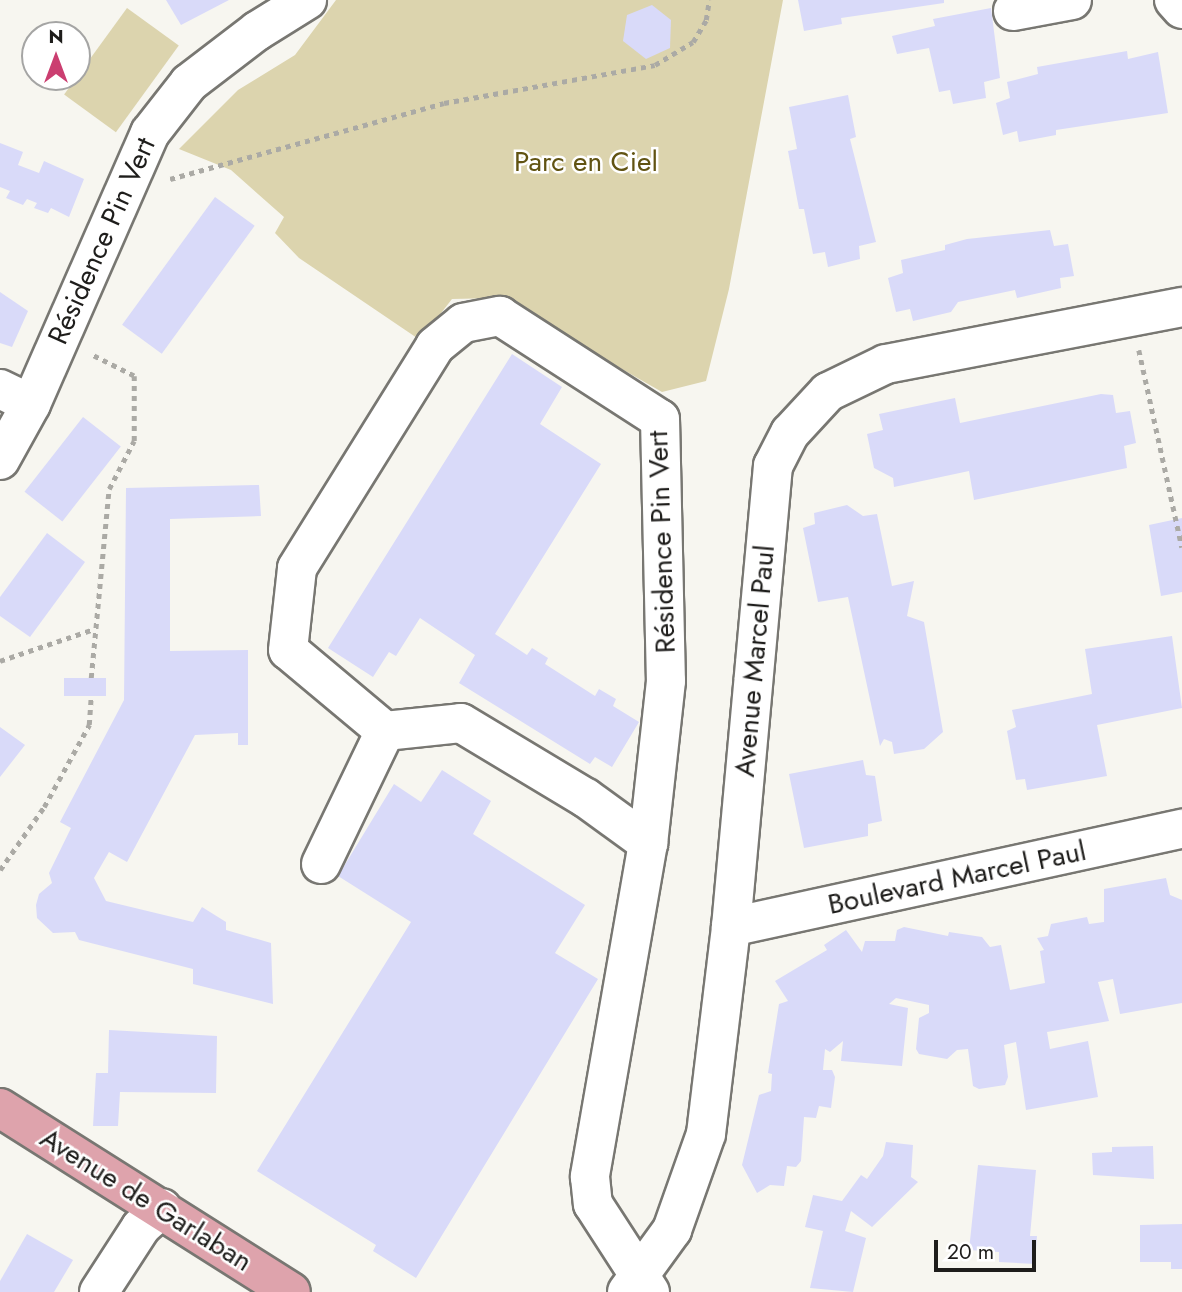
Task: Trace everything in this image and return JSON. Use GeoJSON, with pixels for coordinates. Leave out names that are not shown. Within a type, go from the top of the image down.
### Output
{"type":"FeatureCollection","features":[{"type":"Feature","properties":{"kind":"main road","name":"Avenue de Garlaban"},"geometry":{"type":"LineString","coordinates":[[0,1108],[292,1292]]}},
{"type":"Feature","properties":{"kind":"street","name":"Résidence Pin Vert"},"geometry":{"type":"LineString","coordinates":[[0,460],[15,397],[58,338],[150,133],[189,83],[257,31],[307,0]]}},
{"type":"Feature","properties":{"kind":"street"},"geometry":{"type":"LineString","coordinates":[[1013,11],[1072,0]]}},
{"type":"Feature","properties":{"kind":"street"},"geometry":{"type":"LineString","coordinates":[[1174,0],[1182,9]]}},
{"type":"Feature","properties":{"kind":"street","name":"Avenue Marcel Paul"},"geometry":{"type":"LineString","coordinates":[[638,1287],[672,1230],[706,1134],[731,927],[773,466],[789,433],[828,392],[886,364],[1182,307]]}},
{"type":"Feature","properties":{"kind":"street","name":"Résidence Pin Vert"},"geometry":{"type":"LineString","coordinates":[[385,731],[288,650],[297,568],[435,346],[463,323],[500,316],[660,419],[667,681],[648,843],[590,1177],[593,1204],[638,1287]]}},
{"type":"Feature","properties":{"kind":"street"},"geometry":{"type":"LineString","coordinates":[[321,864],[385,731],[460,723],[586,798],[648,843]]}},
{"type":"Feature","properties":{"kind":"street","name":"Boulevard Marcel Paul"},"geometry":{"type":"LineString","coordinates":[[731,927],[1182,829]]}},
{"type":"Feature","properties":{"kind":"street"},"geometry":{"type":"LineString","coordinates":[[99,1292],[141,1227],[162,1208]]}},
{"type":"Feature","properties":{"kind":"path"},"geometry":{"type":"LineString","coordinates":[[122,191],[223,167],[444,103],[655,65],[693,42],[706,20],[709,0]]}},
{"type":"Feature","properties":{"kind":"path"},"geometry":{"type":"LineString","coordinates":[[1132,317],[1182,547]]}},
{"type":"Feature","properties":{"kind":"path"},"geometry":{"type":"LineString","coordinates":[[58,338],[134,376],[134,441],[109,489],[94,629],[92,678]]}},
{"type":"Feature","properties":{"kind":"path"},"geometry":{"type":"LineString","coordinates":[[0,662],[94,629]]}},
{"type":"Feature","properties":{"kind":"path"},"geometry":{"type":"LineString","coordinates":[[0,870],[44,807],[89,726],[91,696]]}},
{"type":"Feature","properties":{"kind":"green space","name":"Parc en Ciel"},"geometry":{"type":"Polygon","coordinates":[[[336,0],[783,0],[729,289],[706,381],[662,392],[498,298],[452,299],[420,340],[299,258],[275,233],[284,217],[231,170],[179,149],[238,90],[295,55],[336,0]]]}},
{"type":"Feature","properties":{"kind":"green space"},"geometry":{"type":"Polygon","coordinates":[[[127,8],[179,46],[116,132],[64,95],[67,91],[91,91],[91,58],[127,8]]]}},
{"type":"Feature","properties":{"kind":"building"},"geometry":{"type":"Polygon","coordinates":[[[166,0],[229,0],[181,25],[166,0]]]}},
{"type":"Feature","properties":{"kind":"building"},"geometry":{"type":"Polygon","coordinates":[[[798,0],[944,0],[944,3],[841,18],[842,24],[804,31],[798,0]]]}},
{"type":"Feature","properties":{"kind":"building"},"geometry":{"type":"Polygon","coordinates":[[[652,5],[671,20],[670,48],[646,59],[623,41],[627,15],[652,5]]]}},
{"type":"Feature","properties":{"kind":"building"},"geometry":{"type":"Polygon","coordinates":[[[991,8],[1000,78],[984,82],[986,98],[953,104],[950,90],[939,92],[929,48],[897,54],[892,36],[935,26],[933,19],[991,8]]]}},
{"type":"Feature","properties":{"kind":"building"},"geometry":{"type":"Polygon","coordinates":[[[1127,51],[1128,59],[1158,52],[1168,113],[1056,130],[1056,135],[1019,142],[1017,131],[1003,135],[996,103],[1010,98],[1007,82],[1038,74],[1037,67],[1127,51]]]}},
{"type":"Feature","properties":{"kind":"building"},"geometry":{"type":"Polygon","coordinates":[[[848,95],[856,137],[850,139],[876,242],[859,246],[860,259],[828,267],[825,252],[813,254],[804,209],[799,209],[788,151],[797,149],[789,107],[848,95]]]}},
{"type":"Feature","properties":{"kind":"building"},"geometry":{"type":"Polygon","coordinates":[[[0,143],[23,152],[18,165],[39,173],[44,161],[84,179],[69,217],[51,208],[48,213],[34,208],[37,203],[27,199],[23,205],[6,198],[10,191],[0,187],[0,143]]]}},
{"type":"Feature","properties":{"kind":"building"},"geometry":{"type":"Polygon","coordinates":[[[215,197],[255,226],[162,354],[122,325],[215,197]]]}},
{"type":"Feature","properties":{"kind":"building"},"geometry":{"type":"Polygon","coordinates":[[[1050,230],[1054,246],[1068,244],[1074,276],[1060,278],[1061,288],[1017,298],[1015,290],[958,302],[951,312],[913,321],[910,309],[896,312],[888,278],[903,273],[901,260],[945,250],[945,245],[967,239],[1050,230]]]}},
{"type":"Feature","properties":{"kind":"building"},"geometry":{"type":"Polygon","coordinates":[[[0,292],[28,311],[12,347],[0,343],[0,292]]]}},
{"type":"Feature","properties":{"kind":"building"},"geometry":{"type":"Polygon","coordinates":[[[512,354],[562,387],[540,424],[601,464],[495,634],[527,655],[532,648],[548,658],[545,664],[595,696],[599,689],[616,699],[613,706],[639,722],[612,767],[595,757],[590,764],[459,683],[475,655],[420,618],[396,656],[389,652],[373,677],[328,648],[512,354]]]}},
{"type":"Feature","properties":{"kind":"building"},"geometry":{"type":"Polygon","coordinates":[[[1101,394],[1113,395],[1116,413],[1130,411],[1136,443],[1124,446],[1127,468],[974,500],[969,471],[894,487],[893,478],[874,468],[867,434],[883,430],[879,414],[955,398],[960,423],[1101,394]]]}},
{"type":"Feature","properties":{"kind":"building"},"geometry":{"type":"Polygon","coordinates":[[[83,417],[121,447],[62,521],[25,492],[83,417]]]}},
{"type":"Feature","properties":{"kind":"building"},"geometry":{"type":"Polygon","coordinates":[[[259,485],[261,516],[170,519],[170,651],[248,650],[248,745],[238,745],[238,733],[195,735],[127,862],[109,852],[94,878],[106,901],[193,922],[202,907],[226,922],[226,930],[271,943],[273,1004],[193,984],[193,969],[79,940],[75,932],[53,933],[37,918],[36,905],[39,894],[52,883],[49,873],[71,828],[60,822],[124,700],[126,488],[259,485]]]}},
{"type":"Feature","properties":{"kind":"building"},"geometry":{"type":"Polygon","coordinates":[[[847,505],[863,516],[877,514],[892,586],[914,581],[907,616],[924,622],[943,732],[924,749],[894,754],[892,742],[884,739],[880,746],[848,597],[818,602],[803,528],[815,524],[814,513],[847,505]]]}},
{"type":"Feature","properties":{"kind":"building"},"geometry":{"type":"Polygon","coordinates":[[[1182,518],[1182,592],[1161,596],[1149,525],[1182,518]]]}},
{"type":"Feature","properties":{"kind":"building"},"geometry":{"type":"Polygon","coordinates":[[[47,533],[85,562],[30,637],[0,616],[0,597],[47,533]]]}},
{"type":"Feature","properties":{"kind":"building"},"geometry":{"type":"Polygon","coordinates":[[[1172,636],[1182,708],[1097,725],[1107,776],[1027,790],[1025,779],[1016,780],[1007,731],[1016,727],[1012,710],[1092,694],[1085,649],[1172,636]]]}},
{"type":"Feature","properties":{"kind":"building"},"geometry":{"type":"Polygon","coordinates":[[[64,678],[106,678],[106,696],[64,696],[64,678]]]}},
{"type":"Feature","properties":{"kind":"building"},"geometry":{"type":"Polygon","coordinates":[[[0,727],[25,745],[0,777],[0,727]]]}},
{"type":"Feature","properties":{"kind":"building"},"geometry":{"type":"Polygon","coordinates":[[[863,760],[866,775],[875,776],[882,821],[868,824],[868,836],[804,848],[789,774],[863,760]]]}},
{"type":"Feature","properties":{"kind":"building"},"geometry":{"type":"Polygon","coordinates":[[[442,770],[491,801],[473,834],[585,905],[555,953],[598,979],[416,1278],[373,1251],[376,1245],[257,1171],[411,922],[338,876],[394,784],[421,802],[442,770]]]}},
{"type":"Feature","properties":{"kind":"building"},"geometry":{"type":"Polygon","coordinates":[[[1166,878],[1170,895],[1182,900],[1182,1003],[1120,1014],[1113,979],[1098,982],[1109,1021],[1047,1032],[1050,1049],[1088,1041],[1098,1097],[1026,1110],[1016,1042],[1004,1045],[1008,1077],[1005,1085],[979,1089],[973,1086],[968,1049],[957,1050],[947,1059],[919,1054],[916,1049],[919,1018],[929,1013],[929,1005],[896,998],[889,1004],[908,1008],[902,1066],[841,1061],[843,1041],[830,1052],[825,1049],[823,1070],[832,1070],[835,1077],[831,1108],[819,1106],[816,1118],[804,1117],[801,1161],[796,1167],[787,1166],[784,1186],[770,1185],[757,1193],[742,1165],[759,1095],[771,1091],[772,1074],[768,1073],[779,1004],[788,1001],[775,981],[827,950],[824,945],[846,930],[862,952],[865,941],[895,941],[897,930],[904,927],[948,936],[949,932],[982,937],[990,947],[1001,945],[1010,990],[1045,983],[1040,951],[1044,950],[1037,938],[1048,936],[1051,924],[1087,917],[1089,924],[1104,922],[1104,889],[1166,878]]]}},
{"type":"Feature","properties":{"kind":"building"},"geometry":{"type":"Polygon","coordinates":[[[109,1030],[217,1036],[216,1093],[120,1092],[118,1126],[93,1126],[96,1073],[108,1073],[109,1030]]]}},
{"type":"Feature","properties":{"kind":"building"},"geometry":{"type":"Polygon","coordinates":[[[886,1142],[913,1145],[911,1177],[918,1182],[872,1227],[851,1211],[845,1231],[866,1238],[853,1292],[810,1288],[823,1231],[805,1227],[813,1195],[842,1201],[861,1175],[867,1179],[883,1156],[886,1142]]]}},
{"type":"Feature","properties":{"kind":"building"},"geometry":{"type":"Polygon","coordinates":[[[1153,1146],[1154,1179],[1093,1175],[1092,1153],[1112,1152],[1112,1147],[1153,1146]]]}},
{"type":"Feature","properties":{"kind":"building"},"geometry":{"type":"Polygon","coordinates":[[[978,1165],[1036,1170],[1030,1236],[1037,1236],[1035,1264],[999,1262],[999,1252],[969,1250],[978,1165]]]}},
{"type":"Feature","properties":{"kind":"building"},"geometry":{"type":"Polygon","coordinates":[[[1182,1224],[1182,1269],[1171,1269],[1171,1262],[1140,1262],[1140,1225],[1182,1224]]]}},
{"type":"Feature","properties":{"kind":"building"},"geometry":{"type":"Polygon","coordinates":[[[27,1234],[73,1260],[54,1292],[0,1292],[0,1281],[27,1234]]]}}]}
